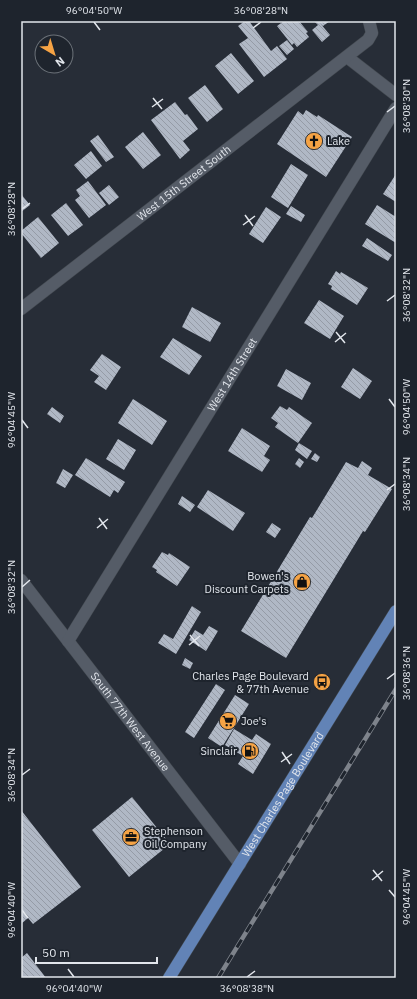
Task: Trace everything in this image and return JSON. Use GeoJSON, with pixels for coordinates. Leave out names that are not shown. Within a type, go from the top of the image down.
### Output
{"type":"FeatureCollection","features":[{"type":"Feature","properties":{"kind":"main road","name":"West Charles Page Boulevard"},"geometry":{"type":"LineString","coordinates":[[169,978],[396,611]]}},
{"type":"Feature","properties":{"kind":"street","name":"West 15th Street South"},"geometry":{"type":"LineString","coordinates":[[21,309],[368,40],[372,33],[369,21]]}},
{"type":"Feature","properties":{"kind":"street"},"geometry":{"type":"LineString","coordinates":[[347,57],[396,95]]}},
{"type":"Feature","properties":{"kind":"street","name":"West 14th Street"},"geometry":{"type":"LineString","coordinates":[[68,641],[396,108]]}},
{"type":"Feature","properties":{"kind":"street","name":"South 77th West Avenue"},"geometry":{"type":"LineString","coordinates":[[21,580],[240,864]]}},
{"type":"Feature","properties":{"kind":"building"},"geometry":{"type":"Polygon","coordinates":[[[245,21],[249,21],[271,51],[277,46],[287,59],[264,77],[239,44],[248,38],[238,26],[245,21]]]}},
{"type":"Feature","properties":{"kind":"building"},"geometry":{"type":"Polygon","coordinates":[[[284,21],[299,21],[308,32],[306,33],[309,37],[297,47],[294,43],[292,45],[277,26],[284,21]]]}},
{"type":"Feature","properties":{"kind":"building"},"geometry":{"type":"Polygon","coordinates":[[[314,21],[330,21],[323,26],[320,23],[330,35],[322,42],[312,30],[318,25],[314,21]]]}},
{"type":"Feature","properties":{"kind":"building"},"geometry":{"type":"Polygon","coordinates":[[[287,40],[294,49],[287,55],[279,46],[287,40]]]}},
{"type":"Feature","properties":{"kind":"building"},"geometry":{"type":"Polygon","coordinates":[[[231,53],[254,81],[238,94],[215,66],[231,53]]]}},
{"type":"Feature","properties":{"kind":"building"},"geometry":{"type":"Polygon","coordinates":[[[205,85],[223,109],[207,122],[188,98],[205,85]]]}},
{"type":"Feature","properties":{"kind":"building"},"geometry":{"type":"Polygon","coordinates":[[[175,102],[185,115],[187,114],[198,129],[183,141],[190,150],[180,159],[151,120],[175,102]]]}},
{"type":"Feature","properties":{"kind":"building","name":"Lake"},"geometry":{"type":"Polygon","coordinates":[[[306,110],[317,117],[318,115],[352,137],[326,177],[277,144],[298,111],[303,115],[306,110]]]}},
{"type":"Feature","properties":{"kind":"building"},"geometry":{"type":"Polygon","coordinates":[[[143,132],[161,155],[143,169],[125,147],[143,132]]]}},
{"type":"Feature","properties":{"kind":"building"},"geometry":{"type":"Polygon","coordinates":[[[98,135],[114,157],[106,162],[90,141],[98,135]]]}},
{"type":"Feature","properties":{"kind":"building"},"geometry":{"type":"Polygon","coordinates":[[[91,151],[102,166],[86,179],[74,165],[91,151]]]}},
{"type":"Feature","properties":{"kind":"building"},"geometry":{"type":"Polygon","coordinates":[[[291,164],[308,175],[288,208],[271,197],[291,164]]]}},
{"type":"Feature","properties":{"kind":"building"},"geometry":{"type":"Polygon","coordinates":[[[396,174],[396,202],[383,194],[396,174]]]}},
{"type":"Feature","properties":{"kind":"building"},"geometry":{"type":"Polygon","coordinates":[[[88,181],[106,205],[89,218],[75,200],[80,196],[76,190],[88,181]]]}},
{"type":"Feature","properties":{"kind":"building"},"geometry":{"type":"Polygon","coordinates":[[[109,185],[119,197],[109,205],[99,193],[109,185]]]}},
{"type":"Feature","properties":{"kind":"building"},"geometry":{"type":"Polygon","coordinates":[[[21,194],[30,205],[21,212],[21,194]]]}},
{"type":"Feature","properties":{"kind":"building"},"geometry":{"type":"Polygon","coordinates":[[[66,203],[83,225],[68,236],[51,215],[66,203]]]}},
{"type":"Feature","properties":{"kind":"building"},"geometry":{"type":"Polygon","coordinates":[[[377,205],[396,217],[396,243],[365,224],[377,205]]]}},
{"type":"Feature","properties":{"kind":"building"},"geometry":{"type":"Polygon","coordinates":[[[291,206],[305,215],[301,222],[286,214],[291,206]]]}},
{"type":"Feature","properties":{"kind":"building"},"geometry":{"type":"Polygon","coordinates":[[[266,207],[281,217],[263,243],[249,234],[266,207]]]}},
{"type":"Feature","properties":{"kind":"building"},"geometry":{"type":"Polygon","coordinates":[[[38,217],[59,243],[41,258],[21,233],[21,231],[38,217]]]}},
{"type":"Feature","properties":{"kind":"building"},"geometry":{"type":"Polygon","coordinates":[[[367,238],[392,255],[388,261],[362,246],[367,238]]]}},
{"type":"Feature","properties":{"kind":"building"},"geometry":{"type":"Polygon","coordinates":[[[336,271],[340,274],[341,272],[368,288],[357,305],[331,289],[332,286],[328,284],[336,271]]]}},
{"type":"Feature","properties":{"kind":"building"},"geometry":{"type":"Polygon","coordinates":[[[319,300],[344,316],[330,339],[304,323],[319,300]]]}},
{"type":"Feature","properties":{"kind":"building"},"geometry":{"type":"Polygon","coordinates":[[[192,307],[221,323],[210,342],[182,327],[192,307]]]}},
{"type":"Feature","properties":{"kind":"building"},"geometry":{"type":"Polygon","coordinates":[[[173,338],[202,356],[189,375],[160,357],[173,338]]]}},
{"type":"Feature","properties":{"kind":"building"},"geometry":{"type":"Polygon","coordinates":[[[102,354],[121,367],[106,390],[94,382],[99,376],[90,370],[102,354]]]}},
{"type":"Feature","properties":{"kind":"building"},"geometry":{"type":"Polygon","coordinates":[[[353,368],[372,381],[360,399],[341,387],[353,368]]]}},
{"type":"Feature","properties":{"kind":"building"},"geometry":{"type":"Polygon","coordinates":[[[286,369],[311,383],[302,400],[277,386],[286,369]]]}},
{"type":"Feature","properties":{"kind":"building"},"geometry":{"type":"Polygon","coordinates":[[[133,399],[167,421],[152,445],[118,423],[133,399]]]}},
{"type":"Feature","properties":{"kind":"building"},"geometry":{"type":"Polygon","coordinates":[[[280,406],[287,410],[289,407],[312,423],[298,443],[275,427],[278,423],[271,418],[280,406]]]}},
{"type":"Feature","properties":{"kind":"building"},"geometry":{"type":"Polygon","coordinates":[[[52,407],[64,416],[60,423],[47,414],[52,407]]]}},
{"type":"Feature","properties":{"kind":"building"},"geometry":{"type":"Polygon","coordinates":[[[242,428],[270,446],[264,456],[270,460],[262,472],[228,451],[242,428]]]}},
{"type":"Feature","properties":{"kind":"building"},"geometry":{"type":"Polygon","coordinates":[[[118,439],[136,450],[124,470],[106,459],[118,439]]]}},
{"type":"Feature","properties":{"kind":"building"},"geometry":{"type":"Polygon","coordinates":[[[299,443],[312,451],[307,459],[295,450],[299,443]]]}},
{"type":"Feature","properties":{"kind":"building"},"geometry":{"type":"Polygon","coordinates":[[[315,453],[320,457],[317,462],[311,459],[315,453]]]}},
{"type":"Feature","properties":{"kind":"building"},"geometry":{"type":"Polygon","coordinates":[[[86,458],[125,482],[118,493],[114,490],[110,497],[75,475],[86,458]]]}},
{"type":"Feature","properties":{"kind":"building"},"geometry":{"type":"Polygon","coordinates":[[[299,458],[304,462],[300,468],[295,464],[299,458]]]}},
{"type":"Feature","properties":{"kind":"building","name":"Bowen's Discount Carpets"},"geometry":{"type":"Polygon","coordinates":[[[362,461],[372,468],[368,475],[392,489],[365,532],[363,531],[286,658],[241,631],[310,517],[312,518],[346,462],[358,468],[362,461]]]}},
{"type":"Feature","properties":{"kind":"building"},"geometry":{"type":"Polygon","coordinates":[[[63,469],[73,475],[65,488],[56,483],[63,469]]]}},
{"type":"Feature","properties":{"kind":"building"},"geometry":{"type":"Polygon","coordinates":[[[208,490],[245,513],[233,531],[197,507],[208,490]]]}},
{"type":"Feature","properties":{"kind":"building"},"geometry":{"type":"Polygon","coordinates":[[[182,496],[195,505],[190,512],[178,504],[182,496]]]}},
{"type":"Feature","properties":{"kind":"building"},"geometry":{"type":"Polygon","coordinates":[[[272,523],[281,529],[275,538],[266,532],[272,523]]]}},
{"type":"Feature","properties":{"kind":"building"},"geometry":{"type":"Polygon","coordinates":[[[162,552],[168,555],[169,553],[190,567],[177,586],[156,572],[157,570],[152,567],[162,552]]]}},
{"type":"Feature","properties":{"kind":"building"},"geometry":{"type":"Polygon","coordinates":[[[192,606],[201,612],[176,654],[158,643],[164,634],[173,639],[192,606]]]}},
{"type":"Feature","properties":{"kind":"building"},"geometry":{"type":"Polygon","coordinates":[[[209,626],[218,631],[206,651],[189,640],[195,630],[203,635],[209,626]]]}},
{"type":"Feature","properties":{"kind":"building"},"geometry":{"type":"Polygon","coordinates":[[[185,658],[193,663],[190,669],[182,665],[185,658]]]}},
{"type":"Feature","properties":{"kind":"building"},"geometry":{"type":"Polygon","coordinates":[[[216,684],[225,690],[194,738],[185,732],[216,684]]]}},
{"type":"Feature","properties":{"kind":"building","name":"Joe's"},"geometry":{"type":"Polygon","coordinates":[[[235,695],[249,704],[222,747],[208,738],[235,695]]]}},
{"type":"Feature","properties":{"kind":"building","name":"Sinclair"},"geometry":{"type":"Polygon","coordinates":[[[234,729],[252,740],[256,734],[271,744],[253,774],[238,764],[243,756],[225,745],[234,729]]]}},
{"type":"Feature","properties":{"kind":"building","name":"Stephenson Oil Company"},"geometry":{"type":"Polygon","coordinates":[[[132,797],[170,844],[129,877],[92,830],[132,797]]]}},
{"type":"Feature","properties":{"kind":"building"},"geometry":{"type":"Polygon","coordinates":[[[21,810],[81,887],[33,924],[28,918],[21,924],[21,810]]]}},
{"type":"Feature","properties":{"kind":"building"},"geometry":{"type":"Polygon","coordinates":[[[27,953],[46,978],[21,978],[21,958],[27,953]]]}},
{"type":"Feature","properties":{"kind":"railway"},"geometry":{"type":"LineString","coordinates":[[218,978],[396,689]]}},
{"type":"Feature","properties":{"kind":"place","name":"Lake"},"geometry":{"type":"Point","coordinates":[314,141]}},
{"type":"Feature","properties":{"kind":"place","name":"Bowen's Discount Carpets"},"geometry":{"type":"Point","coordinates":[302,582]}},
{"type":"Feature","properties":{"kind":"place","name":"Charles Page Boulevard & 77th Avenue"},"geometry":{"type":"Point","coordinates":[322,682]}},
{"type":"Feature","properties":{"kind":"place","name":"Joe's"},"geometry":{"type":"Point","coordinates":[228,721]}},
{"type":"Feature","properties":{"kind":"place","name":"Sinclair"},"geometry":{"type":"Point","coordinates":[250,751]}},
{"type":"Feature","properties":{"kind":"place","name":"Stephenson Oil Company"},"geometry":{"type":"Point","coordinates":[131,837]}}]}
